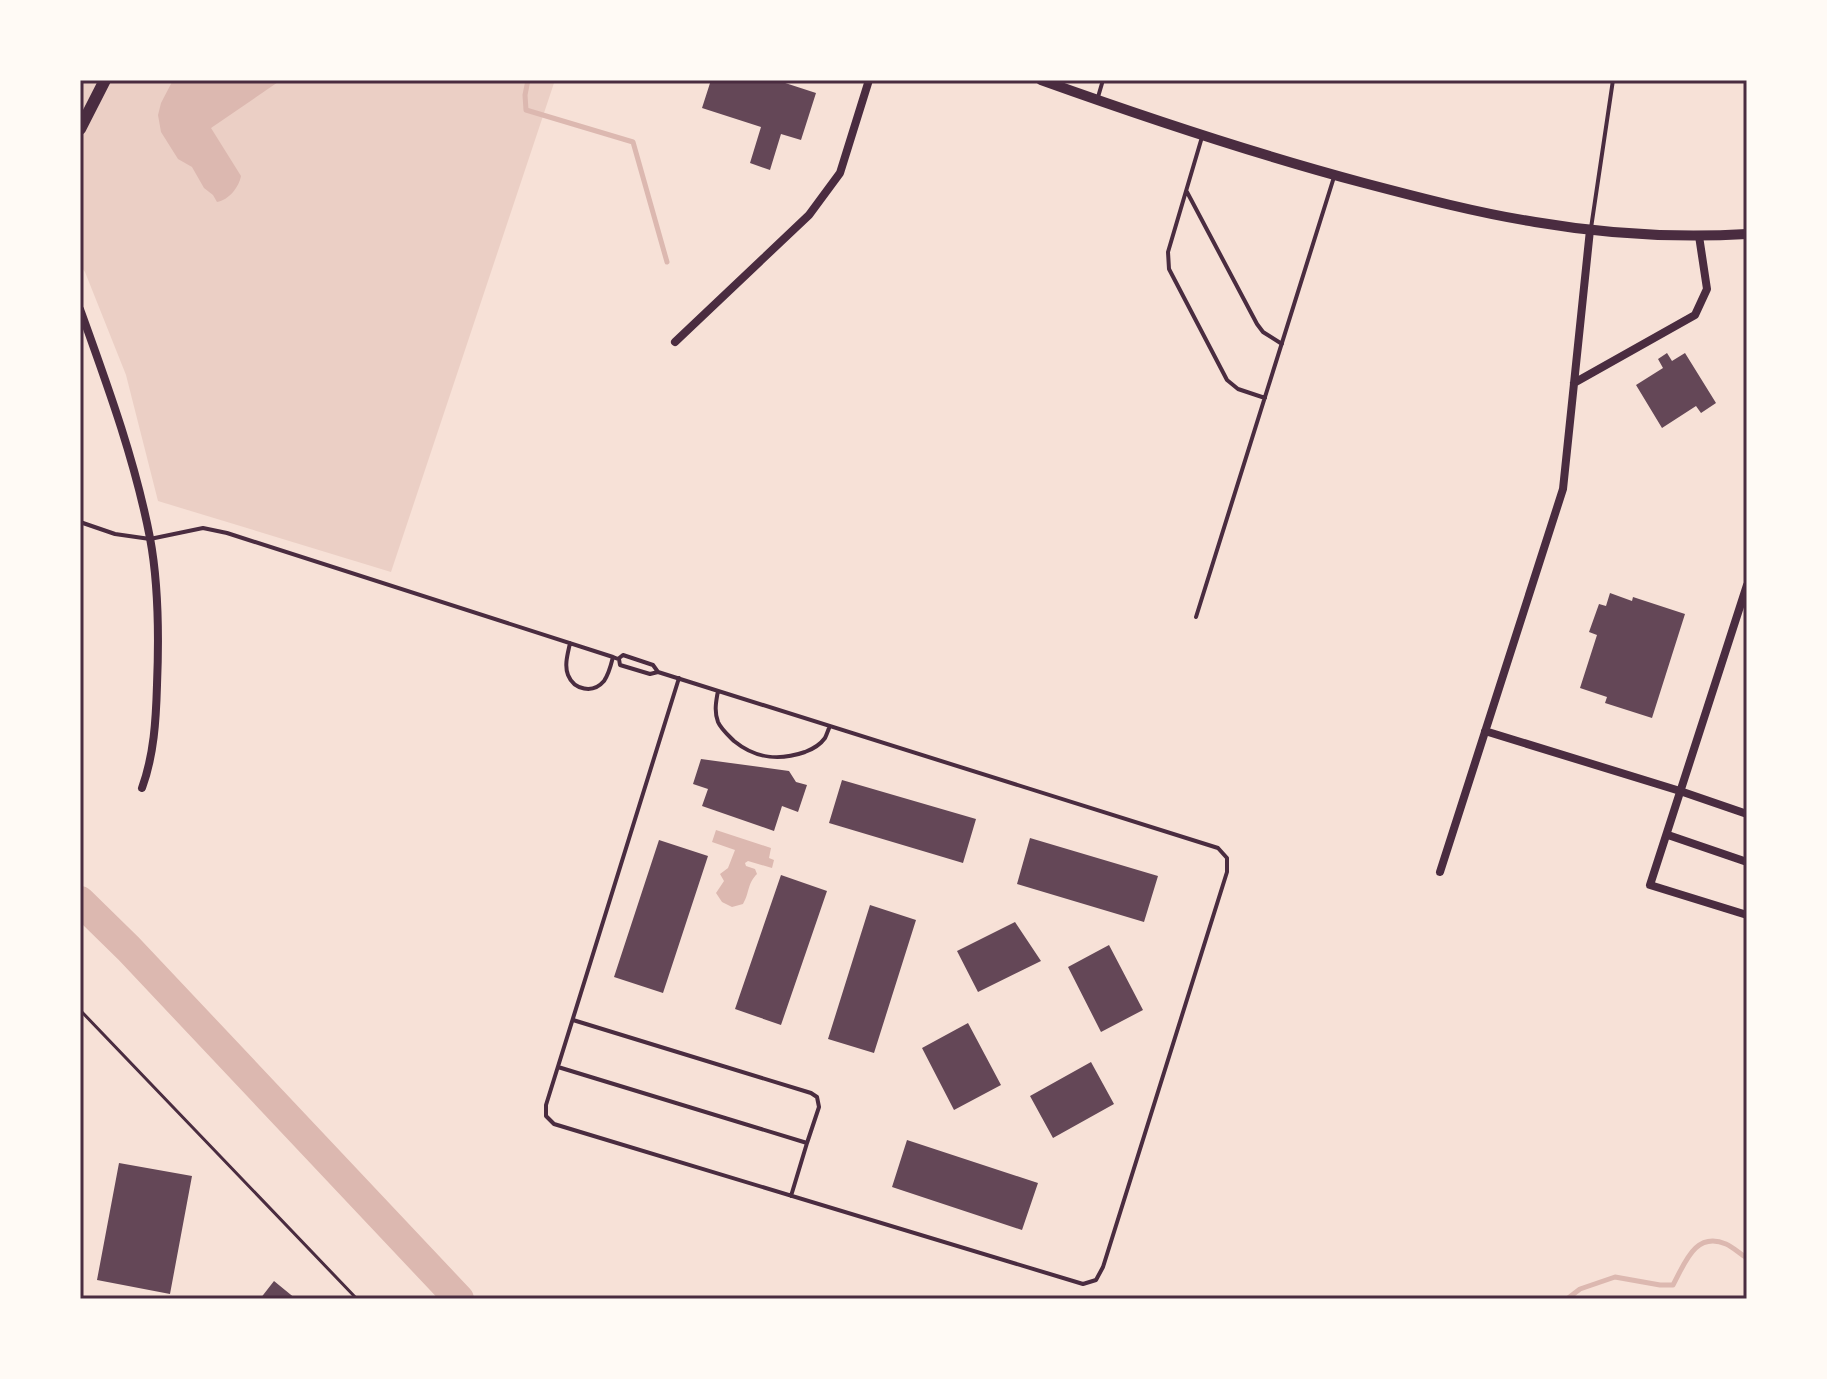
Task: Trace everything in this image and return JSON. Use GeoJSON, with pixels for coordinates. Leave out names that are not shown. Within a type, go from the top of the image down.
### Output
{"type":"FeatureCollection","features":[{"type":"Feature","properties":{"kind":"main road"},"geometry":{"type":"LineString","coordinates":[[80,129],[105,80]]}},
{"type":"Feature","properties":{"kind":"street"},"geometry":{"type":"LineString","coordinates":[[675,342],[809,215],[840,173],[869,80]]}},
{"type":"Feature","properties":{"kind":"street"},"geometry":{"type":"LineString","coordinates":[[1047,81],[1292,164],[1452,205],[1590,230],[1699,236],[1747,234]]}},
{"type":"Feature","properties":{"kind":"street"},"geometry":{"type":"LineString","coordinates":[[1440,872],[1563,489],[1590,230]]}},
{"type":"Feature","properties":{"kind":"street"},"geometry":{"type":"LineString","coordinates":[[1574,383],[1695,315],[1707,289],[1699,236]]}},
{"type":"Feature","properties":{"kind":"street"},"geometry":{"type":"LineString","coordinates":[[80,309],[131,463],[150,539],[159,643],[151,755],[142,788]]}},
{"type":"Feature","properties":{"kind":"street"},"geometry":{"type":"LineString","coordinates":[[1747,585],[1650,885],[1747,915]]}},
{"type":"Feature","properties":{"kind":"street"},"geometry":{"type":"LineString","coordinates":[[1485,731],[1747,814]]}},
{"type":"Feature","properties":{"kind":"street"},"geometry":{"type":"LineString","coordinates":[[1668,835],[1747,862]]}},
{"type":"Feature","properties":{"kind":"lane"},"geometry":{"type":"LineString","coordinates":[[1097,100],[1103,80]]}},
{"type":"Feature","properties":{"kind":"lane"},"geometry":{"type":"LineString","coordinates":[[1590,230],[1613,80]]}},
{"type":"Feature","properties":{"kind":"lane"},"geometry":{"type":"LineString","coordinates":[[1203,135],[1168,252],[1169,269],[1227,380],[1238,389],[1265,398]]}},
{"type":"Feature","properties":{"kind":"lane"},"geometry":{"type":"LineString","coordinates":[[1196,617],[1335,175]]}},
{"type":"Feature","properties":{"kind":"lane"},"geometry":{"type":"LineString","coordinates":[[1186,190],[1257,324],[1263,332],[1282,344]]}},
{"type":"Feature","properties":{"kind":"lane"},"geometry":{"type":"LineString","coordinates":[[80,522],[115,534],[150,539],[203,528],[227,533],[616,658],[620,665],[679,678],[1218,848],[1227,858],[1227,872],[1103,1267],[1096,1280],[1083,1284],[554,1124],[546,1116],[546,1105],[679,678]]}},
{"type":"Feature","properties":{"kind":"lane"},"geometry":{"type":"LineString","coordinates":[[570,643],[567,673],[573,683],[582,688],[592,689],[602,683],[616,658],[623,655],[653,665],[658,672]]}},
{"type":"Feature","properties":{"kind":"lane"},"geometry":{"type":"LineString","coordinates":[[718,691],[715,705],[718,722],[734,741],[756,755],[786,758],[814,749],[825,738],[830,726]]}},
{"type":"Feature","properties":{"kind":"lane"},"geometry":{"type":"LineString","coordinates":[[573,1020],[817,1097],[819,1107],[791,1196]]}},
{"type":"Feature","properties":{"kind":"lane"},"geometry":{"type":"LineString","coordinates":[[558,1067],[807,1143]]}},
{"type":"Feature","properties":{"kind":"path"},"geometry":{"type":"LineString","coordinates":[[80,1010],[357,1299]]}},
{"type":"Feature","properties":{"kind":"shaded area"},"geometry":{"type":"Polygon","coordinates":[[[80,80],[555,80],[391,572],[158,501],[126,375],[80,265],[80,80]]]}},
{"type":"Feature","properties":{"kind":"shaded area"},"geometry":{"type":"Polygon","coordinates":[[[173,80],[281,80],[211,128],[241,176],[226,199],[217,202],[204,188],[192,167],[178,159],[161,132],[158,115],[173,80]]]}},
{"type":"Feature","properties":{"kind":"shaded area"},"geometry":{"type":"Polygon","coordinates":[[[716,830],[771,848],[769,858],[774,860],[772,868],[748,861],[745,863],[757,874],[743,904],[732,907],[722,902],[716,893],[724,881],[720,874],[728,868],[735,850],[712,842],[716,830]]]}},
{"type":"Feature","properties":{"kind":"building"},"geometry":{"type":"Polygon","coordinates":[[[711,80],[776,80],[816,93],[801,140],[781,134],[770,170],[750,163],[761,127],[702,108],[711,80]]]}},
{"type":"Feature","properties":{"kind":"building"},"geometry":{"type":"Polygon","coordinates":[[[1667,353],[1672,361],[1685,353],[1716,403],[1701,413],[1696,406],[1662,428],[1636,385],[1663,368],[1658,359],[1667,353]]]}},
{"type":"Feature","properties":{"kind":"building"},"geometry":{"type":"Polygon","coordinates":[[[1610,593],[1685,614],[1652,718],[1605,703],[1607,697],[1580,688],[1597,635],[1589,632],[1599,604],[1606,606],[1610,593]]]}},
{"type":"Feature","properties":{"kind":"building"},"geometry":{"type":"Polygon","coordinates":[[[701,759],[789,771],[796,782],[807,785],[798,812],[782,806],[774,831],[702,806],[708,789],[693,784],[701,759]]]}},
{"type":"Feature","properties":{"kind":"building"},"geometry":{"type":"Polygon","coordinates":[[[842,780],[976,819],[963,863],[829,823],[842,780]]]}},
{"type":"Feature","properties":{"kind":"building"},"geometry":{"type":"Polygon","coordinates":[[[1030,838],[1158,876],[1144,922],[1017,884],[1030,838]]]}},
{"type":"Feature","properties":{"kind":"building"},"geometry":{"type":"Polygon","coordinates":[[[659,840],[708,856],[663,993],[614,977],[659,840]]]}},
{"type":"Feature","properties":{"kind":"building"},"geometry":{"type":"Polygon","coordinates":[[[781,875],[827,891],[781,1025],[735,1009],[781,875]]]}},
{"type":"Feature","properties":{"kind":"building"},"geometry":{"type":"Polygon","coordinates":[[[870,905],[916,920],[874,1053],[828,1039],[870,905]]]}},
{"type":"Feature","properties":{"kind":"building"},"geometry":{"type":"Polygon","coordinates":[[[1015,922],[1041,961],[978,992],[957,951],[1015,922]]]}},
{"type":"Feature","properties":{"kind":"building"},"geometry":{"type":"Polygon","coordinates":[[[1109,945],[1143,1010],[1101,1032],[1068,967],[1109,945]]]}},
{"type":"Feature","properties":{"kind":"building"},"geometry":{"type":"Polygon","coordinates":[[[968,1023],[1001,1085],[954,1110],[922,1048],[968,1023]]]}},
{"type":"Feature","properties":{"kind":"building"},"geometry":{"type":"Polygon","coordinates":[[[1091,1062],[1114,1104],[1053,1138],[1030,1096],[1091,1062]]]}},
{"type":"Feature","properties":{"kind":"building"},"geometry":{"type":"Polygon","coordinates":[[[907,1140],[1038,1183],[1022,1230],[892,1187],[907,1140]]]}},
{"type":"Feature","properties":{"kind":"building"},"geometry":{"type":"Polygon","coordinates":[[[119,1163],[192,1176],[170,1294],[97,1280],[119,1163]]]}},
{"type":"Feature","properties":{"kind":"building"},"geometry":{"type":"Polygon","coordinates":[[[274,1281],[296,1299],[260,1299],[274,1281]]]}},
{"type":"Feature","properties":{"kind":"waterway"},"geometry":{"type":"LineString","coordinates":[[528,80],[526,110],[633,142],[667,262]]}},
{"type":"Feature","properties":{"kind":"waterway"},"geometry":{"type":"LineString","coordinates":[[80,901],[459,1299]]}},
{"type":"Feature","properties":{"kind":"waterway"},"geometry":{"type":"LineString","coordinates":[[1567,1299],[1580,1289],[1615,1277],[1673,1285],[1692,1251],[1706,1242],[1726,1244],[1747,1258]]}}]}
